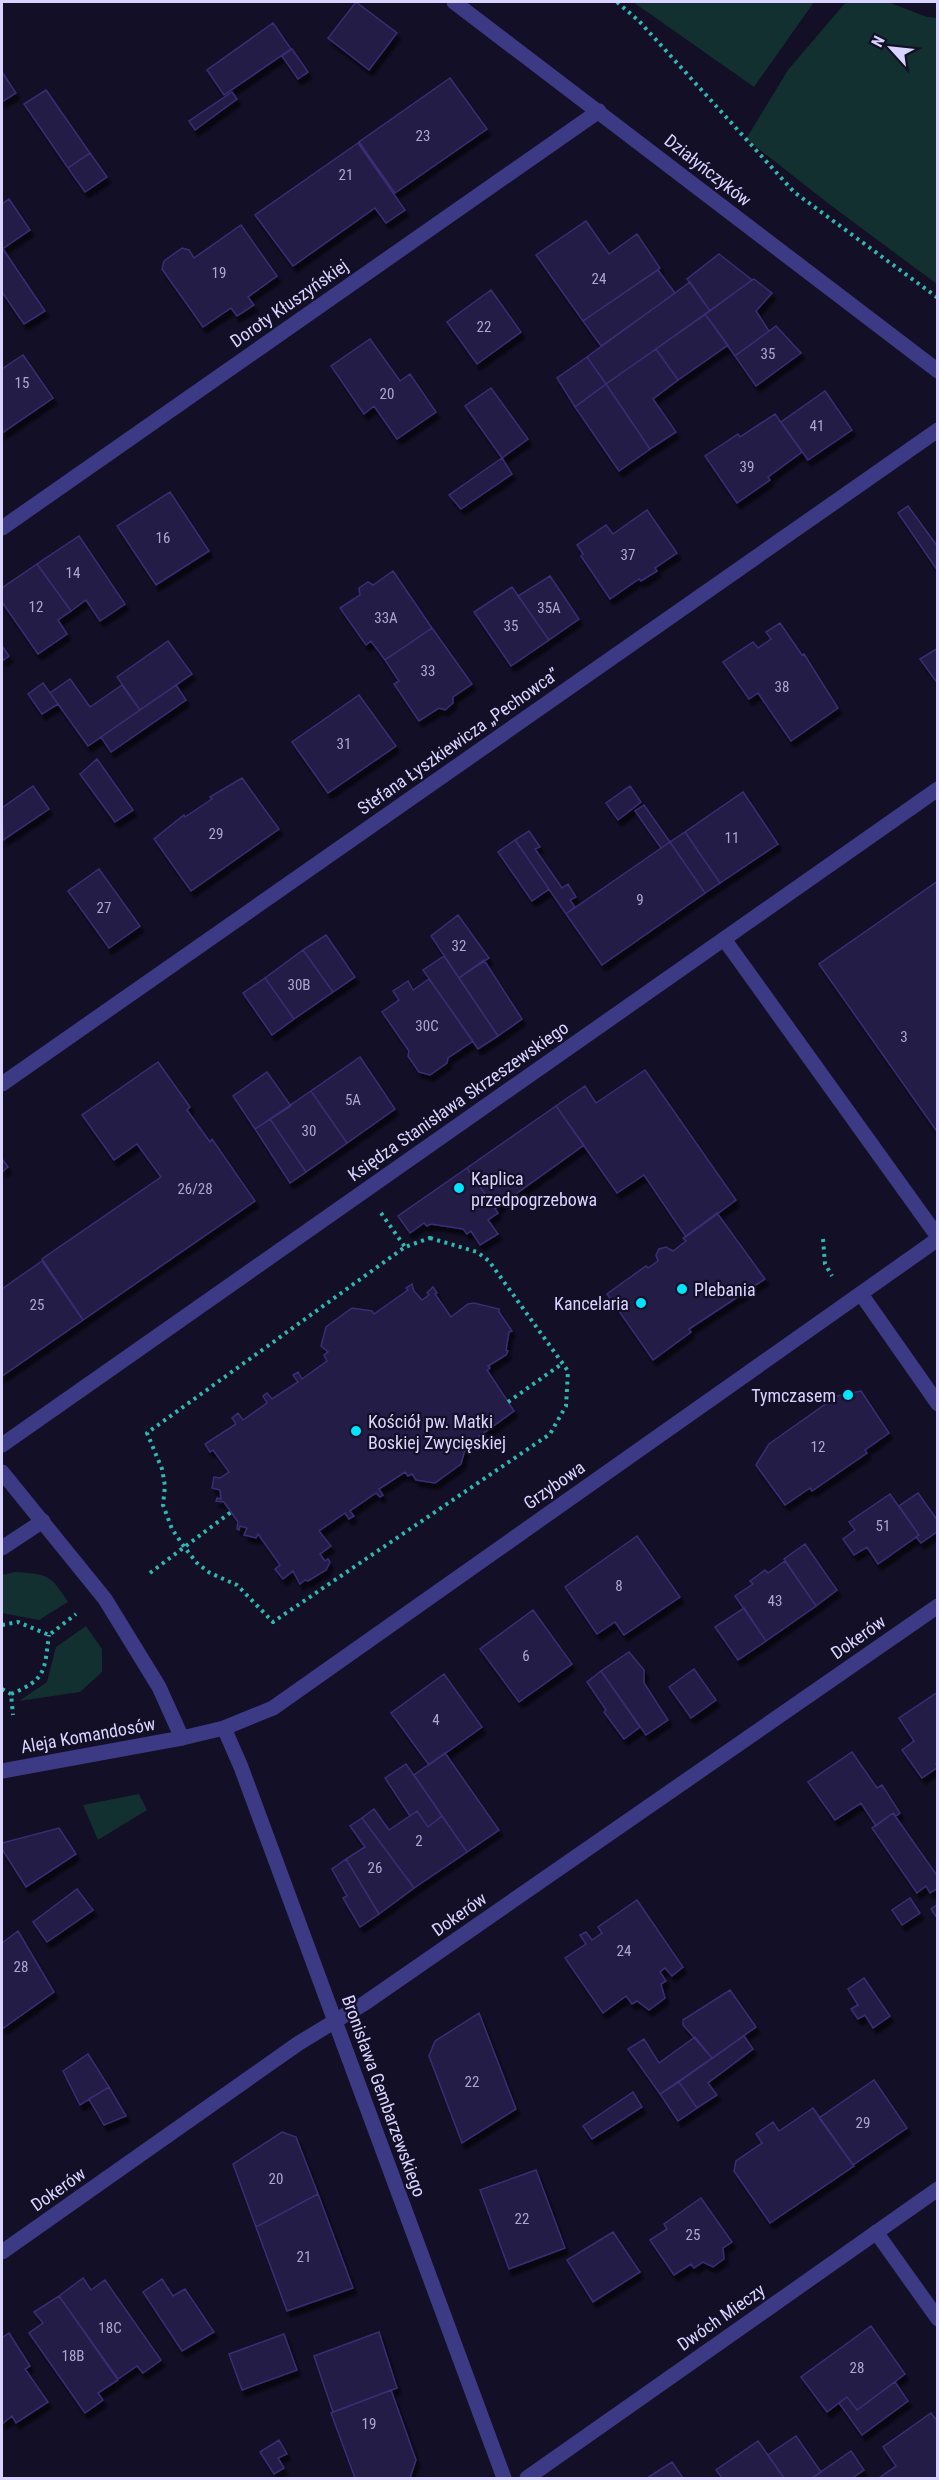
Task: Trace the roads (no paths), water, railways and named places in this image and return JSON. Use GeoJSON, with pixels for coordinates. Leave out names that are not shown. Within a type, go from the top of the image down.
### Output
{"type":"FeatureCollection","features":[{"type":"Feature","properties":{"kind":"street","name":"Działyńczyków"},"geometry":{"type":"LineString","coordinates":[[454,2],[938,371]]}},
{"type":"Feature","properties":{"kind":"street","name":"Doroty Kłuszyńskiej"},"geometry":{"type":"LineString","coordinates":[[2,528],[599,111]]}},
{"type":"Feature","properties":{"kind":"street","name":"Stefana Łyszkiewicza „Pechowca”"},"geometry":{"type":"LineString","coordinates":[[2,1084],[938,430]]}},
{"type":"Feature","properties":{"kind":"street","name":"Księdza Stanisława Skrzeszewskiego"},"geometry":{"type":"LineString","coordinates":[[2,1445],[938,789]]}},
{"type":"Feature","properties":{"kind":"street"},"geometry":{"type":"LineString","coordinates":[[724,939],[938,1238]]}},
{"type":"Feature","properties":{"kind":"street","name":"Grzybowa"},"geometry":{"type":"LineString","coordinates":[[182,1738],[224,1728],[273,1708],[938,1238]]}},
{"type":"Feature","properties":{"kind":"street"},"geometry":{"type":"LineString","coordinates":[[861,1294],[938,1404]]}},
{"type":"Feature","properties":{"kind":"street"},"geometry":{"type":"LineString","coordinates":[[2,1472],[105,1599],[159,1687],[182,1738]]}},
{"type":"Feature","properties":{"kind":"street"},"geometry":{"type":"LineString","coordinates":[[2,1548],[43,1521]]}},
{"type":"Feature","properties":{"kind":"street","name":"Dokerów"},"geometry":{"type":"LineString","coordinates":[[2,2252],[938,1606]]}},
{"type":"Feature","properties":{"kind":"street","name":"Bronisława Gembarzewskiego"},"geometry":{"type":"LineString","coordinates":[[224,1728],[241,1767],[336,2020],[504,2478]]}},
{"type":"Feature","properties":{"kind":"street","name":"Aleja Komandosów"},"geometry":{"type":"LineString","coordinates":[[2,1771],[182,1738]]}},
{"type":"Feature","properties":{"kind":"street","name":"Dwóch Mieczy"},"geometry":{"type":"LineString","coordinates":[[527,2478],[938,2189]]}},
{"type":"Feature","properties":{"kind":"street"},"geometry":{"type":"LineString","coordinates":[[876,2232],[938,2319]]}},
{"type":"Feature","properties":{"kind":"place","name":"Kaplica przedpogrzebowa"},"geometry":{"type":"Point","coordinates":[459,1188]}},
{"type":"Feature","properties":{"kind":"place","name":"Plebania"},"geometry":{"type":"Point","coordinates":[682,1289]}},
{"type":"Feature","properties":{"kind":"place","name":"Kancelaria"},"geometry":{"type":"Point","coordinates":[641,1303]}},
{"type":"Feature","properties":{"kind":"place","name":"Tymczasem"},"geometry":{"type":"Point","coordinates":[848,1395]}},
{"type":"Feature","properties":{"kind":"place","name":"Kościół pw. Matki Boskiej Zwycięskiej"},"geometry":{"type":"Point","coordinates":[356,1431]}}]}
